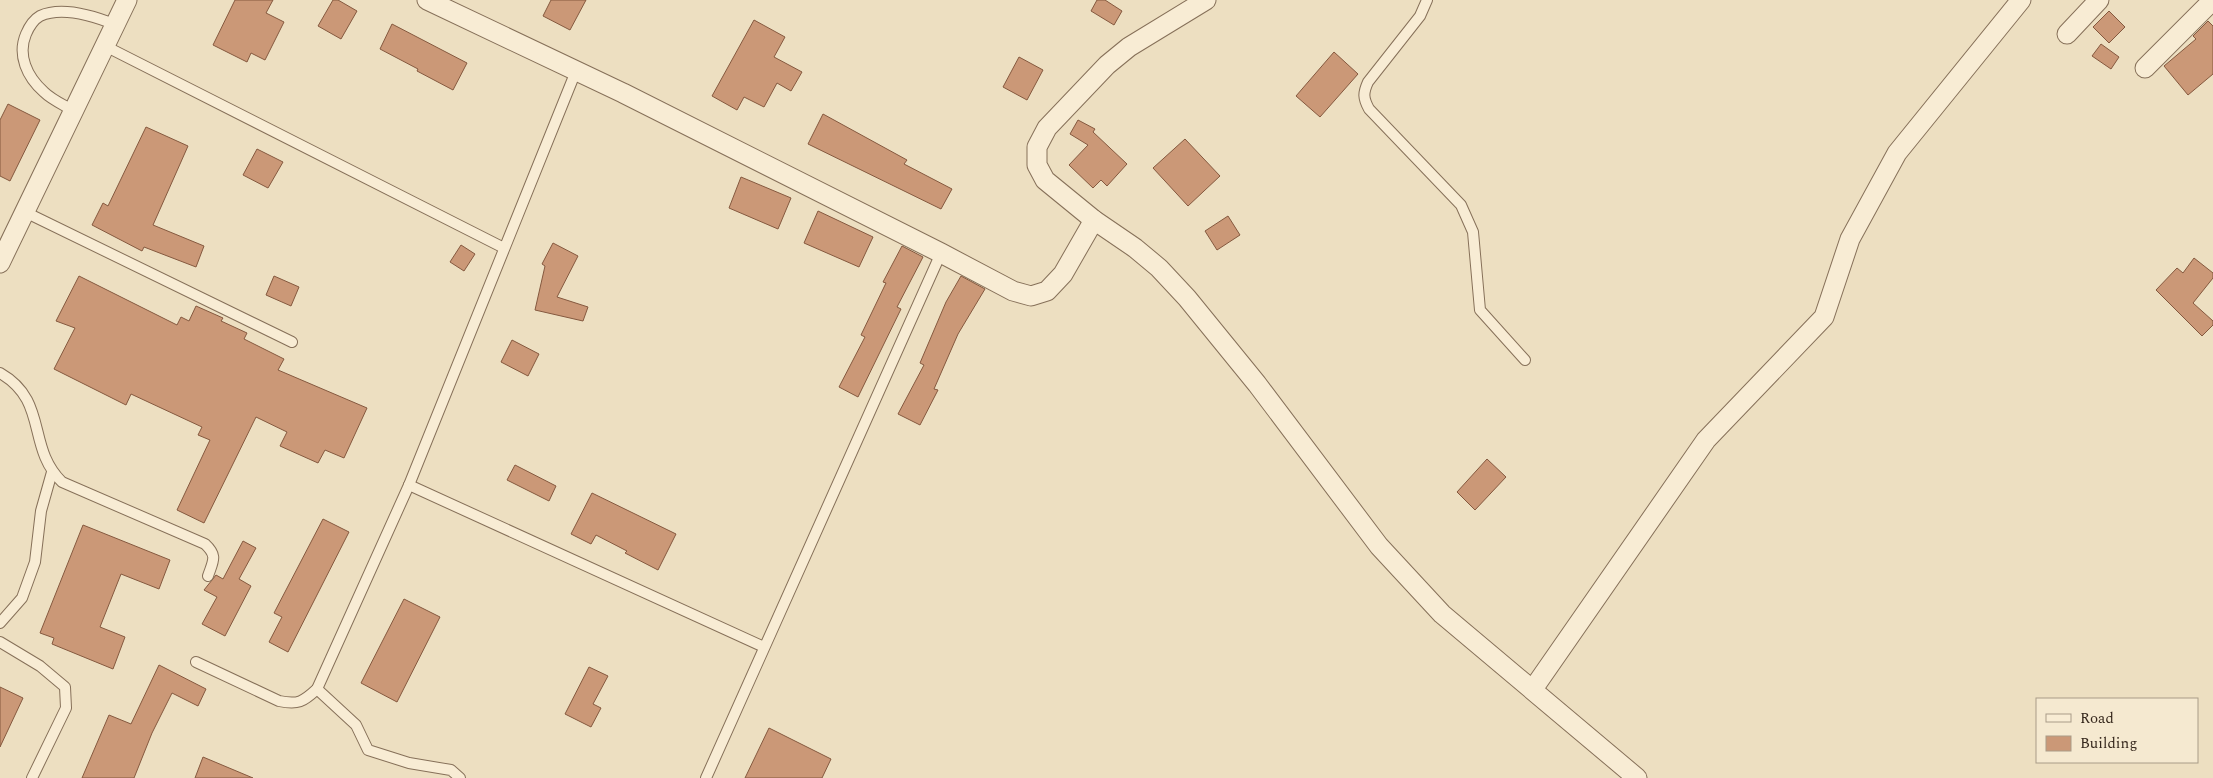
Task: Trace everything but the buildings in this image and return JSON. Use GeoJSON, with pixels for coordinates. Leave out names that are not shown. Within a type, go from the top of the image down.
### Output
{"type":"FeatureCollection","features":[{"type":"Feature","properties":{"kind":"street"},"geometry":{"type":"LineString","coordinates":[[0,263],[127,0]]}},
{"type":"Feature","properties":{"kind":"street"},"geometry":{"type":"LineString","coordinates":[[427,0],[623,93],[941,253],[1012,291],[1031,296],[1048,291],[1063,274],[1094,220]]}},
{"type":"Feature","properties":{"kind":"street"},"geometry":{"type":"LineString","coordinates":[[1206,0],[1129,47],[1107,65],[1046,128],[1037,147],[1037,164],[1045,180],[1094,220],[1135,248],[1159,268],[1187,298],[1257,384],[1379,546],[1435,607],[1637,778]]}},
{"type":"Feature","properties":{"kind":"street"},"geometry":{"type":"LineString","coordinates":[[1533,689],[1706,440],[1824,317],[1850,239],[1897,153],[2021,0]]}},
{"type":"Feature","properties":{"kind":"street"},"geometry":{"type":"LineString","coordinates":[[2067,34],[2099,0]]}},
{"type":"Feature","properties":{"kind":"street"},"geometry":{"type":"LineString","coordinates":[[2145,68],[2213,0]]}},
{"type":"Feature","properties":{"kind":"lane"},"geometry":{"type":"LineString","coordinates":[[1427,0],[1420,16],[1368,82],[1364,93],[1364,100],[1369,109],[1461,205],[1469,219],[1472,232],[1480,310],[1524,360]]}},
{"type":"Feature","properties":{"kind":"lane"},"geometry":{"type":"LineString","coordinates":[[74,111],[44,92],[30,76],[22,59],[23,41],[30,24],[40,16],[55,13],[76,14],[116,24]]}},
{"type":"Feature","properties":{"kind":"lane"},"geometry":{"type":"LineString","coordinates":[[105,46],[504,248]]}},
{"type":"Feature","properties":{"kind":"lane"},"geometry":{"type":"LineString","coordinates":[[196,662],[279,701],[293,704],[305,700],[317,689],[409,485],[576,72]]}},
{"type":"Feature","properties":{"kind":"lane"},"geometry":{"type":"LineString","coordinates":[[25,212],[292,342]]}},
{"type":"Feature","properties":{"kind":"lane"},"geometry":{"type":"LineString","coordinates":[[706,778],[941,253]]}},
{"type":"Feature","properties":{"kind":"lane"},"geometry":{"type":"LineString","coordinates":[[0,373],[21,388],[29,401],[44,457],[52,472],[62,482],[205,544],[212,551],[214,559],[208,576]]}},
{"type":"Feature","properties":{"kind":"lane"},"geometry":{"type":"LineString","coordinates":[[0,623],[22,598],[34,562],[41,511],[52,472]]}},
{"type":"Feature","properties":{"kind":"lane"},"geometry":{"type":"LineString","coordinates":[[409,485],[764,647]]}},
{"type":"Feature","properties":{"kind":"lane"},"geometry":{"type":"LineString","coordinates":[[0,642],[40,666],[65,687],[66,708],[32,778]]}},
{"type":"Feature","properties":{"kind":"lane"},"geometry":{"type":"LineString","coordinates":[[317,689],[356,725],[368,750],[409,763],[451,770],[460,778]]}}]}
